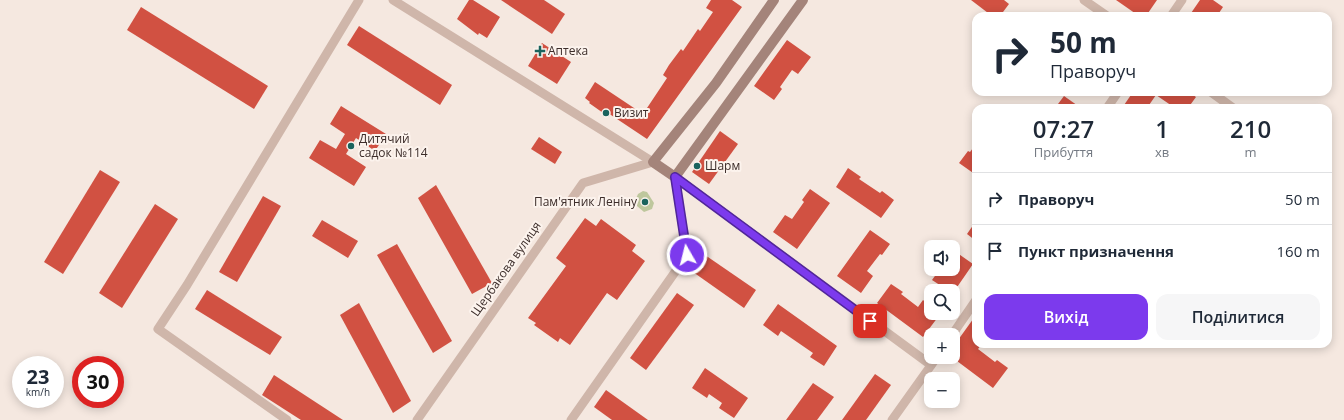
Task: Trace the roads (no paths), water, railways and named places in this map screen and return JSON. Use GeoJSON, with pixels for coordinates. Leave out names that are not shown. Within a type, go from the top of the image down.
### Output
{"type":"FeatureCollection","features":[{"type":"Feature","properties":{"kind":"street"},"geometry":{"type":"LineString","coordinates":[[287,420],[158,329],[359,0]]}},
{"type":"Feature","properties":{"kind":"street"},"geometry":{"type":"LineString","coordinates":[[394,0],[653,162],[931,366],[892,420]]}},
{"type":"Feature","properties":{"kind":"street"},"geometry":{"type":"LineString","coordinates":[[653,162],[716,83],[774,0]]}},
{"type":"Feature","properties":{"kind":"street"},"geometry":{"type":"LineString","coordinates":[[571,420],[687,255],[675,177],[803,0]]}},
{"type":"Feature","properties":{"kind":"street"},"geometry":{"type":"LineString","coordinates":[[1084,0],[1101,12]]}},
{"type":"Feature","properties":{"kind":"street"},"geometry":{"type":"LineString","coordinates":[[1174,12],[1182,0]]}},
{"type":"Feature","properties":{"kind":"street"},"geometry":{"type":"LineString","coordinates":[[1216,96],[1228,104]]}},
{"type":"Feature","properties":{"kind":"street","name":"Щербакова вулиця"},"geometry":{"type":"LineString","coordinates":[[418,420],[583,183],[653,162]]}},
{"type":"Feature","properties":{"kind":"street"},"geometry":{"type":"LineString","coordinates":[[957,328],[972,306]]}},
{"type":"Feature","properties":{"kind":"place","name":"Аптека"},"geometry":{"type":"Point","coordinates":[540,51]}},
{"type":"Feature","properties":{"kind":"place","name":"Визит"},"geometry":{"type":"Point","coordinates":[606,113]}},
{"type":"Feature","properties":{"kind":"place","name":"Дитячий садок №114"},"geometry":{"type":"Point","coordinates":[351,146]}},
{"type":"Feature","properties":{"kind":"place","name":"Шарм"},"geometry":{"type":"Point","coordinates":[697,166]}},
{"type":"Feature","properties":{"kind":"place","name":"Пам'ятник Леніну"},"geometry":{"type":"Point","coordinates":[645,202]}}]}
